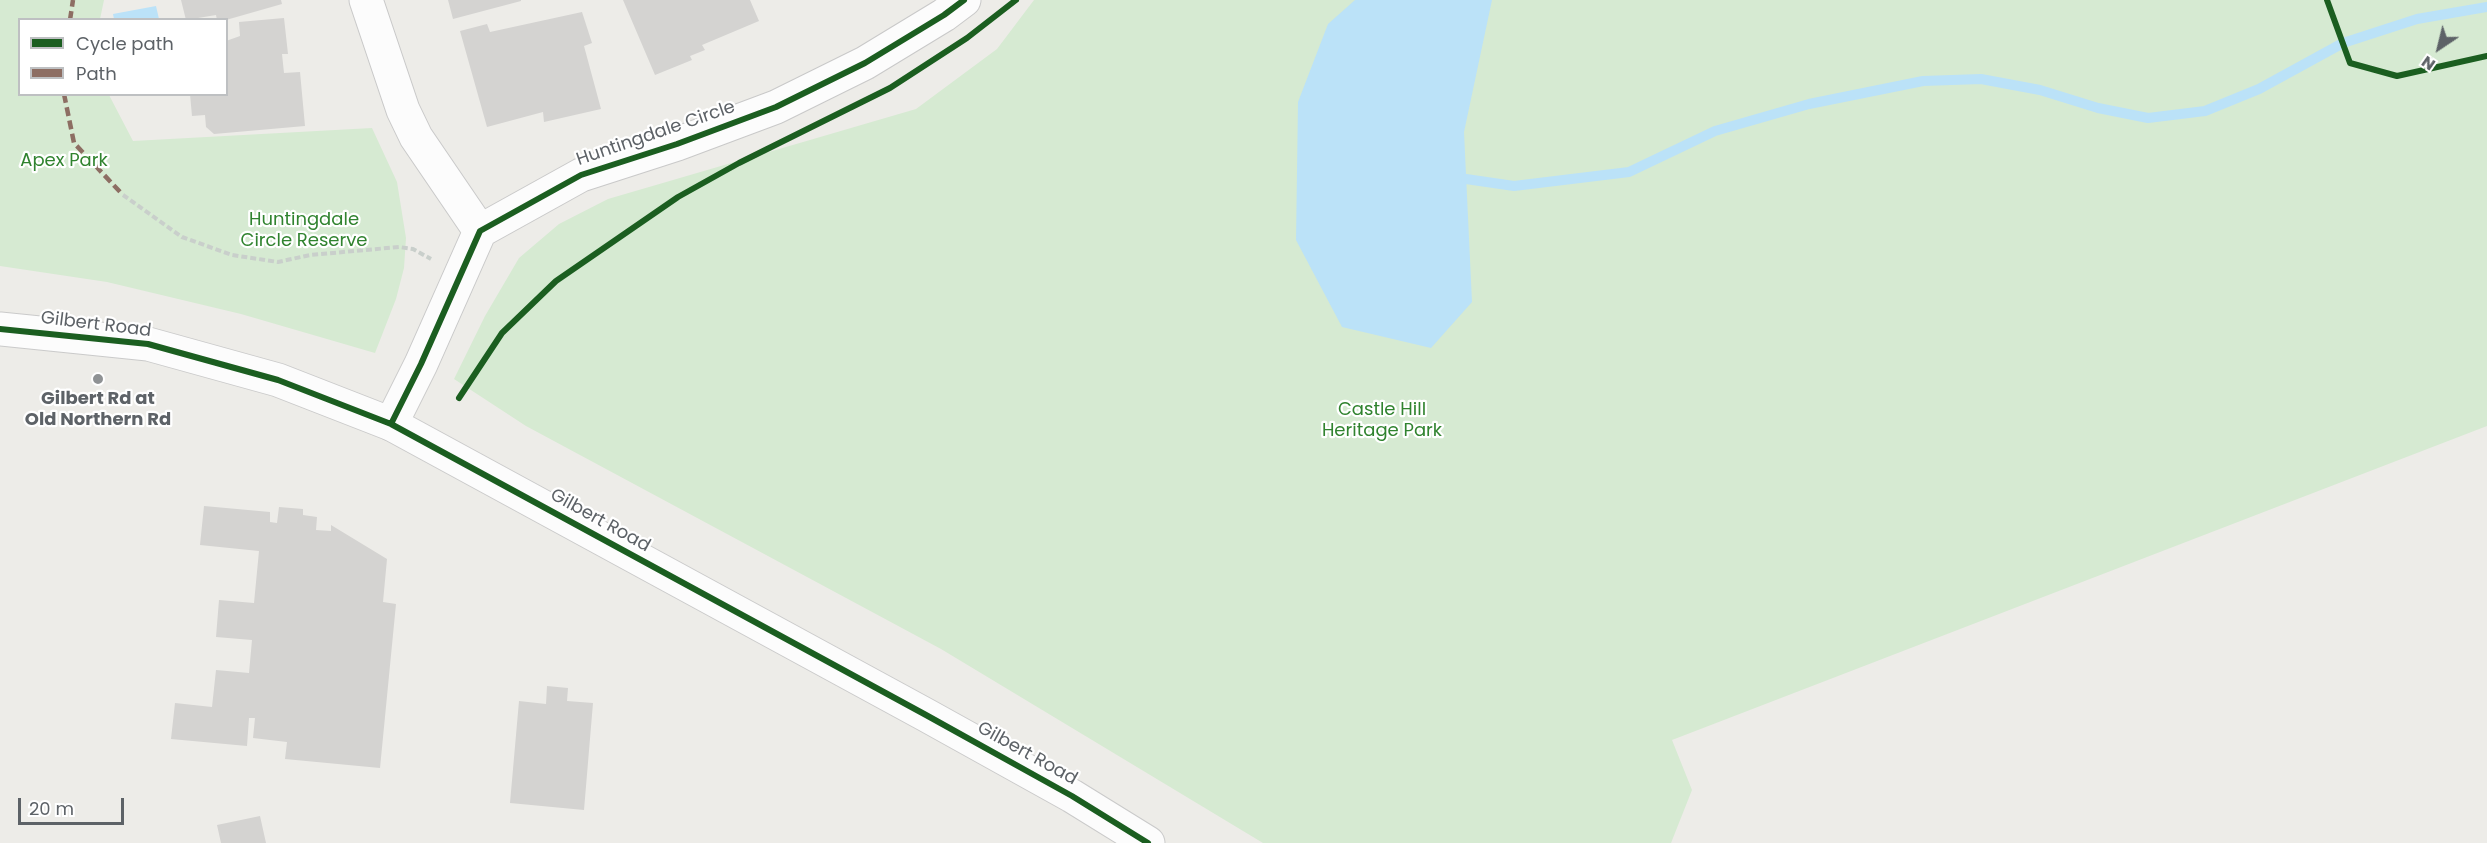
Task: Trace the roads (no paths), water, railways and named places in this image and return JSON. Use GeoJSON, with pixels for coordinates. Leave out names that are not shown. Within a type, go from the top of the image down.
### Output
{"type":"FeatureCollection","features":[{"type":"Feature","properties":{"kind":"main road"},"geometry":{"type":"LineString","coordinates":[[366,0],[399,100],[416,137],[480,231],[421,364],[391,423]]}},
{"type":"Feature","properties":{"kind":"main road","name":"Huntingdale Circle"},"geometry":{"type":"LineString","coordinates":[[480,231],[581,175],[776,107],[865,63],[944,15],[964,0]]}},
{"type":"Feature","properties":{"kind":"main road","name":"Gilbert Road"},"geometry":{"type":"LineString","coordinates":[[0,329],[148,344],[278,380],[391,423],[937,721],[1072,796],[1148,843]]}},
{"type":"Feature","properties":{"kind":"water"},"geometry":{"type":"Polygon","coordinates":[[[1355,0],[1492,0],[1464,132],[1472,302],[1431,348],[1342,327],[1296,240],[1298,102],[1328,24],[1355,0]]]}},
{"type":"Feature","properties":{"kind":"water"},"geometry":{"type":"Polygon","coordinates":[[[156,6],[159,18],[114,18],[113,14],[156,6]]]}},
{"type":"Feature","properties":{"kind":"waterway"},"geometry":{"type":"LineString","coordinates":[[1466,179],[1514,186],[1629,172],[1715,131],[1809,104],[1923,81],[1981,79],[2040,90],[2098,108],[2148,118],[2205,111],[2259,89],[2343,43],[2417,19],[2487,7]]}},
{"type":"Feature","properties":{"kind":"place","name":"Gilbert Rd at Old Northern Rd"},"geometry":{"type":"Point","coordinates":[98,379]}},
{"type":"Feature","properties":{"kind":"park label","name":"Apex Park"},"geometry":{"type":"Point","coordinates":[64,161]}},
{"type":"Feature","properties":{"kind":"park label","name":"Huntingdale Circle Reserve"},"geometry":{"type":"Point","coordinates":[304,230]}},
{"type":"Feature","properties":{"kind":"park label","name":"Castle Hill Heritage Park"},"geometry":{"type":"Point","coordinates":[1382,420]}}]}
